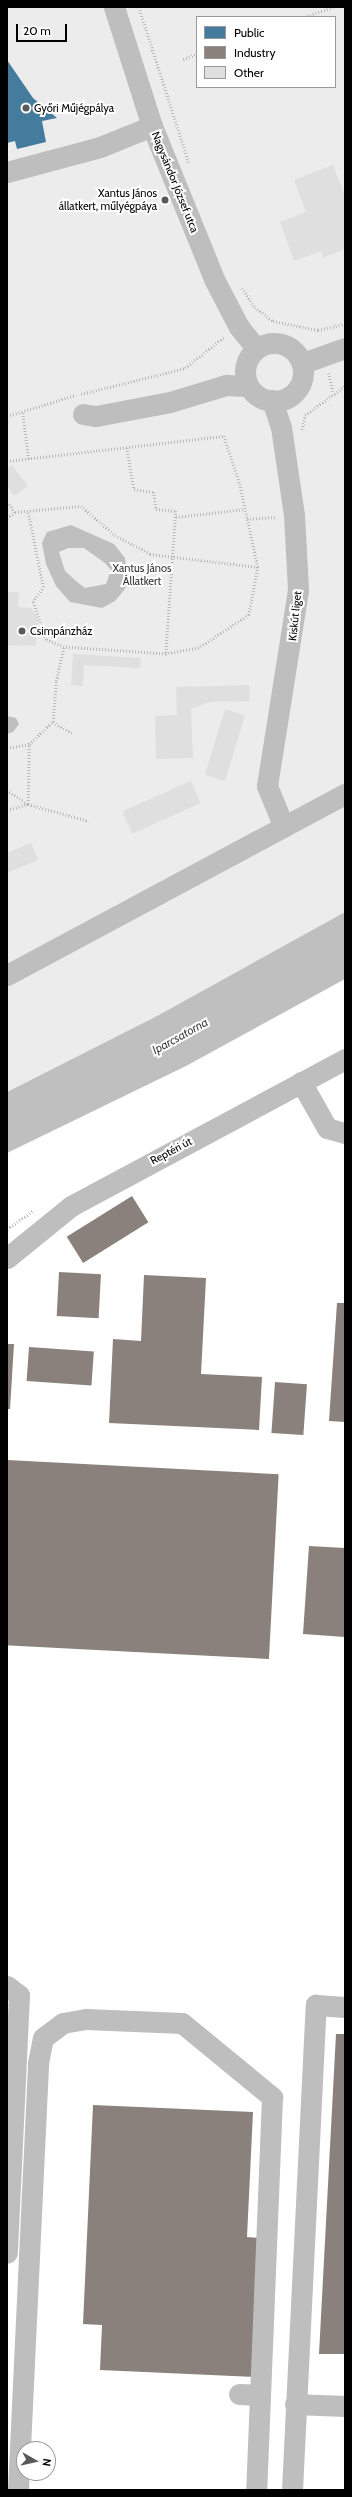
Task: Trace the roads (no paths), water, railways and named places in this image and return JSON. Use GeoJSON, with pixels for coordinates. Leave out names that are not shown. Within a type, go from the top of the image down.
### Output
{"type":"FeatureCollection","features":[{"type":"Feature","properties":{"kind":"street","name":"Nagysándor József utca"},"geometry":{"type":"LineString","coordinates":[[114,7],[152,126],[214,279],[239,327],[256,348]]}},
{"type":"Feature","properties":{"kind":"street"},"geometry":{"type":"LineString","coordinates":[[7,172],[100,147],[152,126]]}},
{"type":"Feature","properties":{"kind":"street"},"geometry":{"type":"LineString","coordinates":[[272,342],[284,344],[302,363],[297,391],[288,398],[272,400],[256,396],[248,386],[244,372],[256,348],[272,342]]}},
{"type":"Feature","properties":{"kind":"street"},"geometry":{"type":"LineString","coordinates":[[302,363],[345,348]]}},
{"type":"Feature","properties":{"kind":"street"},"geometry":{"type":"LineString","coordinates":[[83,414],[96,416],[170,402],[226,385],[248,386]]}},
{"type":"Feature","properties":{"kind":"street","name":"Kiskút liget"},"geometry":{"type":"LineString","coordinates":[[272,400],[281,427],[294,515],[298,590],[267,786],[284,827]]}},
{"type":"Feature","properties":{"kind":"street"},"geometry":{"type":"LineString","coordinates":[[7,975],[345,794]]}},
{"type":"Feature","properties":{"kind":"street","name":"Reptéri út"},"geometry":{"type":"LineString","coordinates":[[7,1258],[71,1206],[345,1059]]}},
{"type":"Feature","properties":{"kind":"street"},"geometry":{"type":"LineString","coordinates":[[302,1082],[327,1128],[345,1133]]}},
{"type":"Feature","properties":{"kind":"street"},"geometry":{"type":"LineString","coordinates":[[7,1986],[19,1995],[7,2254]]}},
{"type":"Feature","properties":{"kind":"street"},"geometry":{"type":"LineString","coordinates":[[292,2490],[295,2404],[316,2005],[345,2007]]}},
{"type":"Feature","properties":{"kind":"street"},"geometry":{"type":"LineString","coordinates":[[18,2490],[28,2436],[38,2063],[44,2038],[63,2023],[86,2019],[182,2023],[272,2097],[249,2395],[250,2446],[256,2490]]}},
{"type":"Feature","properties":{"kind":"street"},"geometry":{"type":"LineString","coordinates":[[295,2404],[345,2406]]}},
{"type":"Feature","properties":{"kind":"water"},"geometry":{"type":"Polygon","coordinates":[[[71,525],[114,544],[125,558],[128,585],[115,601],[102,608],[70,602],[56,586],[46,564],[42,543],[47,532],[71,525]],[[68,548],[59,552],[65,571],[85,588],[106,584],[111,570],[105,563],[84,548],[68,548]]]}},
{"type":"Feature","properties":{"kind":"water"},"geometry":{"type":"Polygon","coordinates":[[[7,716],[16,718],[19,724],[13,732],[7,734],[7,716]]]}},
{"type":"Feature","properties":{"kind":"water","name":"Iparcsatorna"},"geometry":{"type":"Polygon","coordinates":[[[345,912],[345,979],[186,1066],[7,1153],[7,1092],[157,1016],[345,912]]]}},
{"type":"Feature","properties":{"kind":"place","name":"Győri Műjégpálya"},"geometry":{"type":"Point","coordinates":[26,108]}},
{"type":"Feature","properties":{"kind":"place","name":"Xantus János állatkert, műlyégpáya"},"geometry":{"type":"Point","coordinates":[165,200]}},
{"type":"Feature","properties":{"kind":"place","name":"Csimpánzház"},"geometry":{"type":"Point","coordinates":[22,631]}},
{"type":"Feature","properties":{"kind":"park label","name":"Xantus János Állatkert"},"geometry":{"type":"Point","coordinates":[142,575]}}]}
